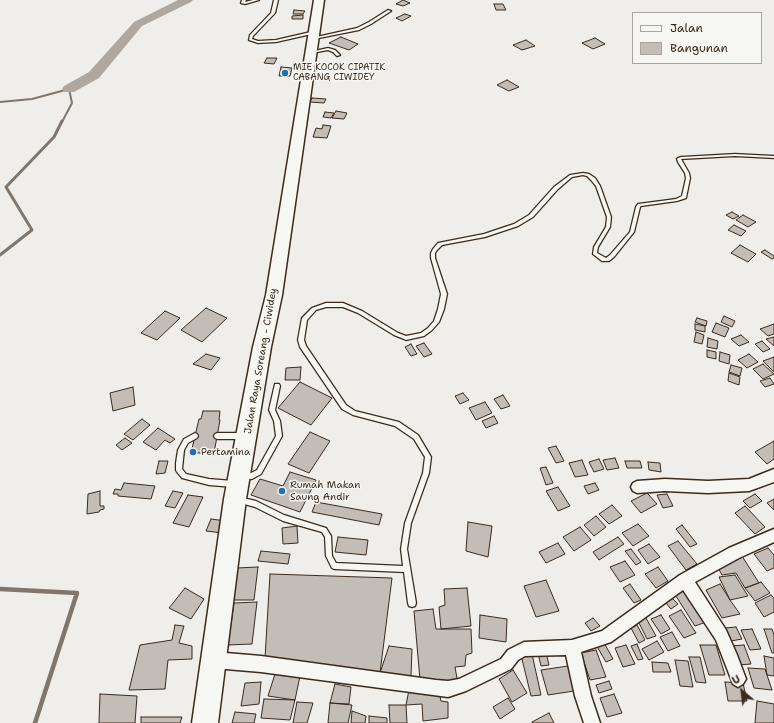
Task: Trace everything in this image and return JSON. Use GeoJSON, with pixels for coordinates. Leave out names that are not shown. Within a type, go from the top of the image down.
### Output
{"type":"FeatureCollection","features":[{"type":"Feature","properties":{"kind":"highway","name":"Jalan Raya Soreang - Ciwidey"},"geometry":{"type":"LineString","coordinates":[[205,723],[237,486],[262,347],[274,295],[320,0]]}},
{"type":"Feature","properties":{"kind":"street"},"geometry":{"type":"LineString","coordinates":[[637,488],[665,486],[708,487],[749,485],[770,478],[774,475]]}},
{"type":"Feature","properties":{"kind":"street"},"geometry":{"type":"LineString","coordinates":[[214,660],[261,664],[399,684],[448,689],[461,686],[482,677],[506,664],[514,655],[524,649],[572,647],[606,637],[685,580],[734,553],[774,535]]}},
{"type":"Feature","properties":{"kind":"street"},"geometry":{"type":"LineString","coordinates":[[685,580],[721,635],[730,655],[738,680]]}},
{"type":"Feature","properties":{"kind":"street"},"geometry":{"type":"LineString","coordinates":[[572,647],[583,696],[592,723]]}},
{"type":"Feature","properties":{"kind":"lane"},"geometry":{"type":"LineString","coordinates":[[244,0],[243,3],[245,4],[257,0]]}},
{"type":"Feature","properties":{"kind":"lane"},"geometry":{"type":"LineString","coordinates":[[276,0],[273,13],[250,36],[250,39],[258,42],[314,41],[358,29],[388,11]]}},
{"type":"Feature","properties":{"kind":"lane"},"geometry":{"type":"LineString","coordinates":[[314,41],[338,55]]}},
{"type":"Feature","properties":{"kind":"lane"},"geometry":{"type":"LineString","coordinates":[[412,603],[404,549],[408,523],[426,473],[428,457],[416,437],[397,424],[353,413],[344,407],[303,347],[301,340],[304,319],[314,309],[326,305],[343,305],[360,312],[396,334],[406,338],[422,335],[436,322],[441,309],[444,294],[440,276],[432,253],[435,249],[440,244],[490,234],[516,224],[531,216],[556,188],[571,176],[578,174],[588,175],[598,186],[609,217],[608,227],[596,247],[595,254],[604,260],[607,260],[632,232],[638,207],[640,205],[677,200],[684,197],[688,178],[687,173],[679,159],[735,155],[774,158]]}},
{"type":"Feature","properties":{"kind":"lane"},"geometry":{"type":"LineString","coordinates":[[237,486],[259,472],[279,436],[277,421],[272,410],[277,386]]}},
{"type":"Feature","properties":{"kind":"lane"},"geometry":{"type":"LineString","coordinates":[[195,436],[186,442],[181,450],[179,470],[184,476],[209,482],[237,486],[256,504],[283,518],[324,530],[328,536],[329,556],[334,566],[406,569]]}},
{"type":"Feature","properties":{"kind":"lane"},"geometry":{"type":"LineString","coordinates":[[217,436],[247,436]]}},
{"type":"Feature","properties":{"kind":"building"},"geometry":{"type":"Polygon","coordinates":[[[403,0],[410,3],[403,6],[396,4],[403,0]]]}},
{"type":"Feature","properties":{"kind":"building"},"geometry":{"type":"Polygon","coordinates":[[[494,4],[503,4],[506,10],[496,10],[494,4]]]}},
{"type":"Feature","properties":{"kind":"building"},"geometry":{"type":"Polygon","coordinates":[[[294,10],[305,11],[303,14],[293,14],[294,10]]]}},
{"type":"Feature","properties":{"kind":"building"},"geometry":{"type":"Polygon","coordinates":[[[405,14],[411,16],[402,21],[396,18],[405,14]]]}},
{"type":"Feature","properties":{"kind":"building"},"geometry":{"type":"Polygon","coordinates":[[[303,15],[303,19],[292,19],[292,16],[303,15]]]}},
{"type":"Feature","properties":{"kind":"building"},"geometry":{"type":"Polygon","coordinates":[[[341,37],[358,44],[349,50],[329,43],[341,37]]]}},
{"type":"Feature","properties":{"kind":"building"},"geometry":{"type":"Polygon","coordinates":[[[595,38],[605,44],[593,49],[582,43],[595,38]]]}},
{"type":"Feature","properties":{"kind":"building"},"geometry":{"type":"Polygon","coordinates":[[[526,40],[535,46],[522,50],[513,45],[526,40]]]}},
{"type":"Feature","properties":{"kind":"building"},"geometry":{"type":"Polygon","coordinates":[[[267,58],[277,58],[274,64],[264,63],[267,58]]]}},
{"type":"Feature","properties":{"kind":"building","name":"MIE KOCOK CIPATIK CABANG CIWIDEY"},"geometry":{"type":"Polygon","coordinates":[[[281,67],[292,68],[290,76],[279,76],[281,67]]]}},
{"type":"Feature","properties":{"kind":"building"},"geometry":{"type":"Polygon","coordinates":[[[507,80],[519,87],[509,91],[497,85],[507,80]]]}},
{"type":"Feature","properties":{"kind":"building"},"geometry":{"type":"Polygon","coordinates":[[[312,98],[326,99],[324,103],[310,102],[312,98]]]}},
{"type":"Feature","properties":{"kind":"building"},"geometry":{"type":"Polygon","coordinates":[[[336,111],[347,113],[344,119],[332,118],[336,111]]]}},
{"type":"Feature","properties":{"kind":"building"},"geometry":{"type":"Polygon","coordinates":[[[325,112],[334,113],[331,118],[323,117],[325,112]]]}},
{"type":"Feature","properties":{"kind":"building"},"geometry":{"type":"Polygon","coordinates":[[[323,125],[331,126],[327,138],[313,137],[316,128],[322,129],[323,125]]]}},
{"type":"Feature","properties":{"kind":"building"},"geometry":{"type":"Polygon","coordinates":[[[732,212],[739,216],[733,219],[726,215],[732,212]]]}},
{"type":"Feature","properties":{"kind":"building"},"geometry":{"type":"Polygon","coordinates":[[[743,215],[756,222],[748,227],[736,220],[743,215]]]}},
{"type":"Feature","properties":{"kind":"building"},"geometry":{"type":"Polygon","coordinates":[[[734,225],[746,231],[741,236],[728,230],[734,225]]]}},
{"type":"Feature","properties":{"kind":"building"},"geometry":{"type":"Polygon","coordinates":[[[740,245],[756,254],[748,262],[731,253],[740,245]]]}},
{"type":"Feature","properties":{"kind":"building"},"geometry":{"type":"Polygon","coordinates":[[[765,250],[774,256],[774,258],[772,259],[761,252],[765,250]]]}},
{"type":"Feature","properties":{"kind":"building"},"geometry":{"type":"Polygon","coordinates":[[[206,308],[227,318],[202,342],[181,330],[206,308]]]}},
{"type":"Feature","properties":{"kind":"building"},"geometry":{"type":"Polygon","coordinates":[[[165,311],[180,318],[157,340],[141,333],[165,311]]]}},
{"type":"Feature","properties":{"kind":"building"},"geometry":{"type":"Polygon","coordinates":[[[724,316],[735,321],[732,327],[721,322],[724,316]]]}},
{"type":"Feature","properties":{"kind":"building"},"geometry":{"type":"Polygon","coordinates":[[[697,318],[707,321],[706,326],[695,322],[697,318]]]}},
{"type":"Feature","properties":{"kind":"building"},"geometry":{"type":"Polygon","coordinates":[[[716,323],[729,328],[725,337],[712,332],[716,323]]]}},
{"type":"Feature","properties":{"kind":"building"},"geometry":{"type":"Polygon","coordinates":[[[695,324],[705,326],[705,332],[695,330],[695,324]]]}},
{"type":"Feature","properties":{"kind":"building"},"geometry":{"type":"Polygon","coordinates":[[[774,324],[774,334],[768,336],[760,329],[774,324]]]}},
{"type":"Feature","properties":{"kind":"building"},"geometry":{"type":"Polygon","coordinates":[[[696,332],[704,335],[702,344],[694,342],[696,332]]]}},
{"type":"Feature","properties":{"kind":"building"},"geometry":{"type":"Polygon","coordinates":[[[741,335],[749,342],[739,346],[731,339],[741,335]]]}},
{"type":"Feature","properties":{"kind":"building"},"geometry":{"type":"Polygon","coordinates":[[[774,337],[774,346],[766,339],[774,337]]]}},
{"type":"Feature","properties":{"kind":"building"},"geometry":{"type":"Polygon","coordinates":[[[708,338],[718,341],[717,349],[707,347],[708,338]]]}},
{"type":"Feature","properties":{"kind":"building"},"geometry":{"type":"Polygon","coordinates":[[[762,341],[770,349],[763,352],[755,344],[762,341]]]}},
{"type":"Feature","properties":{"kind":"building"},"geometry":{"type":"Polygon","coordinates":[[[424,343],[432,354],[424,357],[416,346],[424,343]]]}},
{"type":"Feature","properties":{"kind":"building"},"geometry":{"type":"Polygon","coordinates":[[[411,344],[417,354],[411,356],[405,347],[411,344]]]}},
{"type":"Feature","properties":{"kind":"building"},"geometry":{"type":"Polygon","coordinates":[[[707,350],[716,352],[716,359],[707,357],[707,350]]]}},
{"type":"Feature","properties":{"kind":"building"},"geometry":{"type":"Polygon","coordinates":[[[720,352],[730,355],[729,364],[719,361],[720,352]]]}},
{"type":"Feature","properties":{"kind":"building"},"geometry":{"type":"Polygon","coordinates":[[[206,354],[220,358],[211,370],[193,364],[206,354]]]}},
{"type":"Feature","properties":{"kind":"building"},"geometry":{"type":"Polygon","coordinates":[[[749,354],[758,362],[747,368],[738,360],[749,354]]]}},
{"type":"Feature","properties":{"kind":"building"},"geometry":{"type":"Polygon","coordinates":[[[774,357],[774,372],[763,361],[774,357]]]}},
{"type":"Feature","properties":{"kind":"building"},"geometry":{"type":"Polygon","coordinates":[[[763,364],[774,374],[763,379],[753,369],[763,364]]]}},
{"type":"Feature","properties":{"kind":"building"},"geometry":{"type":"Polygon","coordinates":[[[731,365],[742,368],[740,376],[729,372],[731,365]]]}},
{"type":"Feature","properties":{"kind":"building"},"geometry":{"type":"Polygon","coordinates":[[[301,367],[300,380],[285,380],[286,368],[301,367]]]}},
{"type":"Feature","properties":{"kind":"building"},"geometry":{"type":"Polygon","coordinates":[[[729,373],[740,377],[739,385],[728,381],[729,373]]]}},
{"type":"Feature","properties":{"kind":"building"},"geometry":{"type":"Polygon","coordinates":[[[770,378],[774,384],[765,387],[760,381],[770,378]]]}},
{"type":"Feature","properties":{"kind":"building"},"geometry":{"type":"Polygon","coordinates":[[[300,382],[332,398],[311,425],[278,408],[300,382]]]}},
{"type":"Feature","properties":{"kind":"building"},"geometry":{"type":"Polygon","coordinates":[[[133,387],[135,405],[113,411],[110,393],[133,387]]]}},
{"type":"Feature","properties":{"kind":"building"},"geometry":{"type":"Polygon","coordinates":[[[463,393],[469,400],[460,404],[455,396],[463,393]]]}},
{"type":"Feature","properties":{"kind":"building"},"geometry":{"type":"Polygon","coordinates":[[[503,395],[510,406],[501,409],[494,399],[503,395]]]}},
{"type":"Feature","properties":{"kind":"building"},"geometry":{"type":"Polygon","coordinates":[[[485,402],[492,413],[476,420],[469,408],[485,402]]]}},
{"type":"Feature","properties":{"kind":"building"},"geometry":{"type":"Polygon","coordinates":[[[203,411],[220,411],[220,420],[214,453],[191,453],[199,419],[201,419],[203,411]]]}},
{"type":"Feature","properties":{"kind":"building"},"geometry":{"type":"Polygon","coordinates":[[[494,416],[498,423],[486,428],[482,421],[494,416]]]}},
{"type":"Feature","properties":{"kind":"building"},"geometry":{"type":"Polygon","coordinates":[[[142,419],[150,425],[133,440],[124,434],[142,419]]]}},
{"type":"Feature","properties":{"kind":"building"},"geometry":{"type":"Polygon","coordinates":[[[158,428],[175,439],[170,443],[165,440],[156,450],[143,442],[158,428]]]}},
{"type":"Feature","properties":{"kind":"building"},"geometry":{"type":"Polygon","coordinates":[[[310,432],[330,441],[309,473],[288,464],[310,432]]]}},
{"type":"Feature","properties":{"kind":"building"},"geometry":{"type":"Polygon","coordinates":[[[125,438],[132,443],[122,450],[116,445],[125,438]]]}},
{"type":"Feature","properties":{"kind":"building"},"geometry":{"type":"Polygon","coordinates":[[[774,441],[774,459],[767,464],[755,452],[774,441]]]}},
{"type":"Feature","properties":{"kind":"building"},"geometry":{"type":"Polygon","coordinates":[[[556,446],[564,461],[556,463],[548,448],[556,446]]]}},
{"type":"Feature","properties":{"kind":"building"},"geometry":{"type":"Polygon","coordinates":[[[615,458],[619,468],[607,470],[603,460],[615,458]]]}},
{"type":"Feature","properties":{"kind":"building"},"geometry":{"type":"Polygon","coordinates":[[[599,459],[604,469],[594,472],[589,462],[599,459]]]}},
{"type":"Feature","properties":{"kind":"building"},"geometry":{"type":"Polygon","coordinates":[[[582,460],[588,475],[575,477],[569,463],[582,460]]]}},
{"type":"Feature","properties":{"kind":"building"},"geometry":{"type":"Polygon","coordinates":[[[159,461],[168,461],[165,473],[156,474],[159,461]]]}},
{"type":"Feature","properties":{"kind":"building"},"geometry":{"type":"Polygon","coordinates":[[[625,461],[640,461],[642,468],[627,468],[625,461]]]}},
{"type":"Feature","properties":{"kind":"building"},"geometry":{"type":"Polygon","coordinates":[[[648,462],[660,463],[661,472],[649,470],[648,462]]]}},
{"type":"Feature","properties":{"kind":"building"},"geometry":{"type":"Polygon","coordinates":[[[546,467],[553,483],[546,485],[540,468],[546,467]]]}},
{"type":"Feature","properties":{"kind":"building","name":"Rumah Makan Saung Andir"},"geometry":{"type":"Polygon","coordinates":[[[290,472],[316,480],[300,512],[251,495],[260,479],[283,486],[290,472]]]}},
{"type":"Feature","properties":{"kind":"building"},"geometry":{"type":"Polygon","coordinates":[[[124,483],[155,486],[151,499],[118,496],[118,494],[113,494],[115,489],[121,490],[124,483]]]}},
{"type":"Feature","properties":{"kind":"building"},"geometry":{"type":"Polygon","coordinates":[[[595,483],[599,490],[588,494],[584,486],[595,483]]]}},
{"type":"Feature","properties":{"kind":"building"},"geometry":{"type":"Polygon","coordinates":[[[558,487],[570,506],[558,511],[546,491],[558,487]]]}},
{"type":"Feature","properties":{"kind":"building"},"geometry":{"type":"Polygon","coordinates":[[[100,491],[100,506],[104,506],[104,509],[100,510],[99,512],[87,514],[88,494],[100,491]]]}},
{"type":"Feature","properties":{"kind":"building"},"geometry":{"type":"Polygon","coordinates":[[[173,491],[183,493],[175,508],[165,506],[173,491]]]}},
{"type":"Feature","properties":{"kind":"building"},"geometry":{"type":"Polygon","coordinates":[[[647,493],[657,504],[641,513],[631,501],[647,493]]]}},
{"type":"Feature","properties":{"kind":"building"},"geometry":{"type":"Polygon","coordinates":[[[667,494],[673,506],[663,508],[657,495],[667,494]]]}},
{"type":"Feature","properties":{"kind":"building"},"geometry":{"type":"Polygon","coordinates":[[[755,494],[762,501],[750,508],[743,501],[755,494]]]}},
{"type":"Feature","properties":{"kind":"building"},"geometry":{"type":"Polygon","coordinates":[[[188,495],[203,497],[189,527],[173,523],[188,495]]]}},
{"type":"Feature","properties":{"kind":"building"},"geometry":{"type":"Polygon","coordinates":[[[774,499],[774,510],[767,503],[774,499]]]}},
{"type":"Feature","properties":{"kind":"building"},"geometry":{"type":"Polygon","coordinates":[[[316,502],[382,514],[379,525],[312,512],[316,502]]]}},
{"type":"Feature","properties":{"kind":"building"},"geometry":{"type":"Polygon","coordinates":[[[612,505],[622,516],[609,524],[599,514],[612,505]]]}},
{"type":"Feature","properties":{"kind":"building"},"geometry":{"type":"Polygon","coordinates":[[[745,506],[765,527],[755,534],[735,513],[745,506]]]}},
{"type":"Feature","properties":{"kind":"building"},"geometry":{"type":"Polygon","coordinates":[[[596,516],[606,527],[594,536],[584,525],[596,516]]]}},
{"type":"Feature","properties":{"kind":"building"},"geometry":{"type":"Polygon","coordinates":[[[211,519],[226,521],[223,533],[206,531],[211,519]]]}},
{"type":"Feature","properties":{"kind":"building"},"geometry":{"type":"Polygon","coordinates":[[[468,522],[492,526],[488,557],[466,551],[468,522]]]}},
{"type":"Feature","properties":{"kind":"building"},"geometry":{"type":"Polygon","coordinates":[[[638,524],[649,536],[633,546],[622,533],[638,524]]]}},
{"type":"Feature","properties":{"kind":"building"},"geometry":{"type":"Polygon","coordinates":[[[682,525],[697,544],[690,547],[676,529],[682,525]]]}},
{"type":"Feature","properties":{"kind":"building"},"geometry":{"type":"Polygon","coordinates":[[[297,526],[298,543],[283,544],[282,528],[297,526]]]}},
{"type":"Feature","properties":{"kind":"building"},"geometry":{"type":"Polygon","coordinates":[[[580,527],[591,540],[574,551],[563,537],[580,527]]]}},
{"type":"Feature","properties":{"kind":"building"},"geometry":{"type":"Polygon","coordinates":[[[338,537],[368,540],[366,555],[335,552],[338,537]]]}},
{"type":"Feature","properties":{"kind":"building"},"geometry":{"type":"Polygon","coordinates":[[[618,537],[624,544],[599,560],[593,552],[618,537]]]}},
{"type":"Feature","properties":{"kind":"building"},"geometry":{"type":"Polygon","coordinates":[[[678,541],[697,564],[686,570],[668,546],[678,541]]]}},
{"type":"Feature","properties":{"kind":"building"},"geometry":{"type":"Polygon","coordinates":[[[558,543],[565,554],[546,563],[539,552],[558,543]]]}},
{"type":"Feature","properties":{"kind":"building"},"geometry":{"type":"Polygon","coordinates":[[[649,544],[660,557],[648,564],[638,550],[649,544]]]}},
{"type":"Feature","properties":{"kind":"building"},"geometry":{"type":"Polygon","coordinates":[[[768,548],[774,555],[774,568],[767,571],[754,554],[768,548]]]}},
{"type":"Feature","properties":{"kind":"building"},"geometry":{"type":"Polygon","coordinates":[[[631,549],[641,562],[636,565],[625,551],[631,549]]]}},
{"type":"Feature","properties":{"kind":"building"},"geometry":{"type":"Polygon","coordinates":[[[261,551],[290,554],[288,564],[258,561],[261,551]]]}},
{"type":"Feature","properties":{"kind":"building"},"geometry":{"type":"Polygon","coordinates":[[[742,556],[759,583],[745,588],[736,573],[722,575],[717,566],[731,563],[729,560],[742,556]]]}},
{"type":"Feature","properties":{"kind":"building"},"geometry":{"type":"Polygon","coordinates":[[[625,561],[635,575],[620,582],[610,567],[625,561]]]}},
{"type":"Feature","properties":{"kind":"building"},"geometry":{"type":"Polygon","coordinates":[[[258,567],[254,600],[233,600],[237,568],[258,567]]]}},
{"type":"Feature","properties":{"kind":"building"},"geometry":{"type":"Polygon","coordinates":[[[658,567],[668,581],[656,588],[645,574],[658,567]]]}},
{"type":"Feature","properties":{"kind":"building"},"geometry":{"type":"Polygon","coordinates":[[[270,574],[392,578],[380,673],[265,658],[270,574]]]}},
{"type":"Feature","properties":{"kind":"building"},"geometry":{"type":"Polygon","coordinates":[[[735,575],[748,596],[730,600],[719,577],[735,575]]]}},
{"type":"Feature","properties":{"kind":"building"},"geometry":{"type":"Polygon","coordinates":[[[546,580],[559,611],[536,617],[524,586],[546,580]]]}},
{"type":"Feature","properties":{"kind":"building"},"geometry":{"type":"Polygon","coordinates":[[[761,582],[770,593],[755,601],[745,588],[761,582]]]}},
{"type":"Feature","properties":{"kind":"building"},"geometry":{"type":"Polygon","coordinates":[[[630,584],[641,600],[634,603],[623,588],[630,584]]]}},
{"type":"Feature","properties":{"kind":"building"},"geometry":{"type":"Polygon","coordinates":[[[720,584],[740,614],[722,618],[706,590],[720,584]]]}},
{"type":"Feature","properties":{"kind":"building"},"geometry":{"type":"Polygon","coordinates":[[[185,588],[204,599],[191,619],[169,608],[185,588]]]}},
{"type":"Feature","properties":{"kind":"building"},"geometry":{"type":"Polygon","coordinates":[[[467,588],[471,626],[441,629],[439,607],[445,605],[444,589],[467,588]]]}},
{"type":"Feature","properties":{"kind":"building"},"geometry":{"type":"Polygon","coordinates":[[[687,588],[709,621],[695,626],[674,593],[687,588]]]}},
{"type":"Feature","properties":{"kind":"building"},"geometry":{"type":"Polygon","coordinates":[[[771,595],[774,598],[774,612],[764,617],[755,603],[771,595]]]}},
{"type":"Feature","properties":{"kind":"building"},"geometry":{"type":"Polygon","coordinates":[[[672,598],[678,604],[671,609],[665,602],[672,598]]]}},
{"type":"Feature","properties":{"kind":"building"},"geometry":{"type":"Polygon","coordinates":[[[257,602],[252,644],[228,645],[234,603],[257,602]]]}},
{"type":"Feature","properties":{"kind":"building"},"geometry":{"type":"Polygon","coordinates":[[[433,609],[436,629],[471,629],[472,653],[466,655],[465,666],[455,667],[458,684],[420,680],[414,611],[433,609]]]}},
{"type":"Feature","properties":{"kind":"building"},"geometry":{"type":"Polygon","coordinates":[[[681,610],[696,633],[684,638],[669,616],[681,610]]]}},
{"type":"Feature","properties":{"kind":"building"},"geometry":{"type":"Polygon","coordinates":[[[480,615],[507,619],[506,642],[479,638],[480,615]]]}},
{"type":"Feature","properties":{"kind":"building"},"geometry":{"type":"Polygon","coordinates":[[[661,615],[670,629],[661,634],[651,619],[661,615]]]}},
{"type":"Feature","properties":{"kind":"building"},"geometry":{"type":"Polygon","coordinates":[[[593,618],[600,626],[591,631],[585,623],[593,618]]]}},
{"type":"Feature","properties":{"kind":"building"},"geometry":{"type":"Polygon","coordinates":[[[646,618],[656,636],[647,639],[638,621],[646,618]]]}},
{"type":"Feature","properties":{"kind":"building"},"geometry":{"type":"Polygon","coordinates":[[[175,625],[184,626],[179,643],[192,646],[192,659],[168,660],[165,689],[129,690],[140,645],[172,640],[175,625]]]}},
{"type":"Feature","properties":{"kind":"building"},"geometry":{"type":"Polygon","coordinates":[[[637,625],[645,640],[639,643],[631,628],[637,625]]]}},
{"type":"Feature","properties":{"kind":"building"},"geometry":{"type":"Polygon","coordinates":[[[736,627],[742,639],[731,641],[725,628],[736,627]]]}},
{"type":"Feature","properties":{"kind":"building"},"geometry":{"type":"Polygon","coordinates":[[[752,629],[761,649],[750,650],[741,630],[752,629]]]}},
{"type":"Feature","properties":{"kind":"building"},"geometry":{"type":"Polygon","coordinates":[[[764,629],[772,629],[774,635],[774,653],[772,653],[764,629]]]}},
{"type":"Feature","properties":{"kind":"building"},"geometry":{"type":"Polygon","coordinates":[[[672,632],[680,646],[668,651],[660,637],[672,632]]]}},
{"type":"Feature","properties":{"kind":"building"},"geometry":{"type":"Polygon","coordinates":[[[602,639],[613,659],[606,662],[595,643],[602,639]]]}},
{"type":"Feature","properties":{"kind":"building"},"geometry":{"type":"Polygon","coordinates":[[[657,641],[664,652],[649,660],[642,649],[657,641]]]}},
{"type":"Feature","properties":{"kind":"building"},"geometry":{"type":"Polygon","coordinates":[[[637,644],[643,659],[638,660],[631,646],[637,644]]]}},
{"type":"Feature","properties":{"kind":"building"},"geometry":{"type":"Polygon","coordinates":[[[626,645],[635,664],[623,667],[615,648],[626,645]]]}},
{"type":"Feature","properties":{"kind":"building"},"geometry":{"type":"Polygon","coordinates":[[[700,645],[716,645],[725,675],[709,675],[700,645]]]}},
{"type":"Feature","properties":{"kind":"building"},"geometry":{"type":"Polygon","coordinates":[[[744,645],[751,664],[738,665],[731,646],[744,645]]]}},
{"type":"Feature","properties":{"kind":"building"},"geometry":{"type":"Polygon","coordinates":[[[389,646],[412,649],[411,676],[380,673],[389,646]]]}},
{"type":"Feature","properties":{"kind":"building"},"geometry":{"type":"Polygon","coordinates":[[[545,648],[549,665],[541,666],[537,649],[545,648]]]}},
{"type":"Feature","properties":{"kind":"building"},"geometry":{"type":"Polygon","coordinates":[[[596,650],[606,677],[590,680],[581,653],[596,650]]]}},
{"type":"Feature","properties":{"kind":"building"},"geometry":{"type":"Polygon","coordinates":[[[532,654],[541,695],[531,696],[521,655],[532,654]]]}},
{"type":"Feature","properties":{"kind":"building"},"geometry":{"type":"Polygon","coordinates":[[[764,656],[774,658],[774,676],[767,675],[764,656]]]}},
{"type":"Feature","properties":{"kind":"building"},"geometry":{"type":"Polygon","coordinates":[[[689,657],[700,657],[706,683],[696,682],[689,657]]]}},
{"type":"Feature","properties":{"kind":"building"},"geometry":{"type":"Polygon","coordinates":[[[675,660],[688,661],[693,687],[680,686],[675,660]]]}},
{"type":"Feature","properties":{"kind":"building"},"geometry":{"type":"Polygon","coordinates":[[[652,662],[668,663],[671,672],[653,672],[652,662]]]}},
{"type":"Feature","properties":{"kind":"building"},"geometry":{"type":"Polygon","coordinates":[[[568,666],[574,691],[548,695],[541,670],[568,666]]]}},
{"type":"Feature","properties":{"kind":"building"},"geometry":{"type":"Polygon","coordinates":[[[748,668],[765,669],[772,690],[754,688],[748,668]]]}},
{"type":"Feature","properties":{"kind":"building"},"geometry":{"type":"Polygon","coordinates":[[[513,670],[527,693],[512,702],[499,679],[513,670]]]}},
{"type":"Feature","properties":{"kind":"building"},"geometry":{"type":"Polygon","coordinates":[[[275,674],[300,676],[295,700],[268,696],[275,674]]]}},
{"type":"Feature","properties":{"kind":"building"},"geometry":{"type":"Polygon","coordinates":[[[609,681],[612,689],[599,693],[596,685],[609,681]]]}},
{"type":"Feature","properties":{"kind":"building"},"geometry":{"type":"Polygon","coordinates":[[[261,682],[259,704],[241,706],[245,683],[261,682]]]}},
{"type":"Feature","properties":{"kind":"building"},"geometry":{"type":"Polygon","coordinates":[[[725,682],[743,683],[747,701],[728,701],[725,682]]]}},
{"type":"Feature","properties":{"kind":"building"},"geometry":{"type":"Polygon","coordinates":[[[335,684],[351,687],[349,704],[330,703],[335,684]]]}},
{"type":"Feature","properties":{"kind":"building"},"geometry":{"type":"Polygon","coordinates":[[[409,690],[439,692],[441,701],[448,702],[448,718],[423,721],[422,704],[406,705],[409,690]]]}},
{"type":"Feature","properties":{"kind":"building"},"geometry":{"type":"Polygon","coordinates":[[[100,694],[137,696],[135,723],[99,723],[100,694]]]}},
{"type":"Feature","properties":{"kind":"building"},"geometry":{"type":"Polygon","coordinates":[[[614,694],[622,713],[607,717],[600,698],[614,694]]]}},
{"type":"Feature","properties":{"kind":"building"},"geometry":{"type":"Polygon","coordinates":[[[508,698],[515,709],[500,719],[493,707],[508,698]]]}},
{"type":"Feature","properties":{"kind":"building"},"geometry":{"type":"Polygon","coordinates":[[[264,699],[295,700],[290,720],[261,718],[264,699]]]}},
{"type":"Feature","properties":{"kind":"building"},"geometry":{"type":"Polygon","coordinates":[[[757,701],[774,704],[774,723],[755,723],[757,701]]]}},
{"type":"Feature","properties":{"kind":"building"},"geometry":{"type":"Polygon","coordinates":[[[297,702],[313,703],[307,723],[293,723],[297,702]]]}},
{"type":"Feature","properties":{"kind":"building"},"geometry":{"type":"Polygon","coordinates":[[[330,703],[352,705],[348,723],[328,723],[330,703]]]}},
{"type":"Feature","properties":{"kind":"building"},"geometry":{"type":"Polygon","coordinates":[[[389,705],[406,705],[407,723],[390,723],[389,705]]]}},
{"type":"Feature","properties":{"kind":"building"},"geometry":{"type":"Polygon","coordinates":[[[352,711],[366,716],[365,723],[351,723],[352,711]]]}},
{"type":"Feature","properties":{"kind":"building"},"geometry":{"type":"Polygon","coordinates":[[[235,712],[256,714],[254,723],[232,723],[235,712]]]}},
{"type":"Feature","properties":{"kind":"building"},"geometry":{"type":"Polygon","coordinates":[[[549,713],[554,723],[532,723],[532,722],[549,713]]]}},
{"type":"Feature","properties":{"kind":"building"},"geometry":{"type":"Polygon","coordinates":[[[369,716],[387,718],[387,723],[369,723],[369,716]]]}},
{"type":"Feature","properties":{"kind":"building"},"geometry":{"type":"Polygon","coordinates":[[[141,717],[182,717],[180,723],[141,723],[141,717]]]}},
{"type":"Feature","properties":{"kind":"waterway"},"geometry":{"type":"LineString","coordinates":[[69,89],[94,75],[138,24],[187,0]]}},
{"type":"Feature","properties":{"kind":"waterway"},"geometry":{"type":"LineString","coordinates":[[0,102],[32,99],[69,89],[72,103],[62,122]]}},
{"type":"Feature","properties":{"kind":"waterway"},"geometry":{"type":"LineString","coordinates":[[0,255],[32,230],[6,187],[54,137],[62,121]]}},
{"type":"Feature","properties":{"kind":"waterway"},"geometry":{"type":"LineString","coordinates":[[0,589],[77,593],[35,723]]}},
{"type":"Feature","properties":{"kind":"place","name":"MIE KOCOK CIPATIK CABANG CIWIDEY"},"geometry":{"type":"Point","coordinates":[285,73]}},
{"type":"Feature","properties":{"kind":"place","name":"Pertamina"},"geometry":{"type":"Point","coordinates":[193,452]}},
{"type":"Feature","properties":{"kind":"place","name":"Rumah Makan Saung Andir"},"geometry":{"type":"Point","coordinates":[282,491]}}]}
